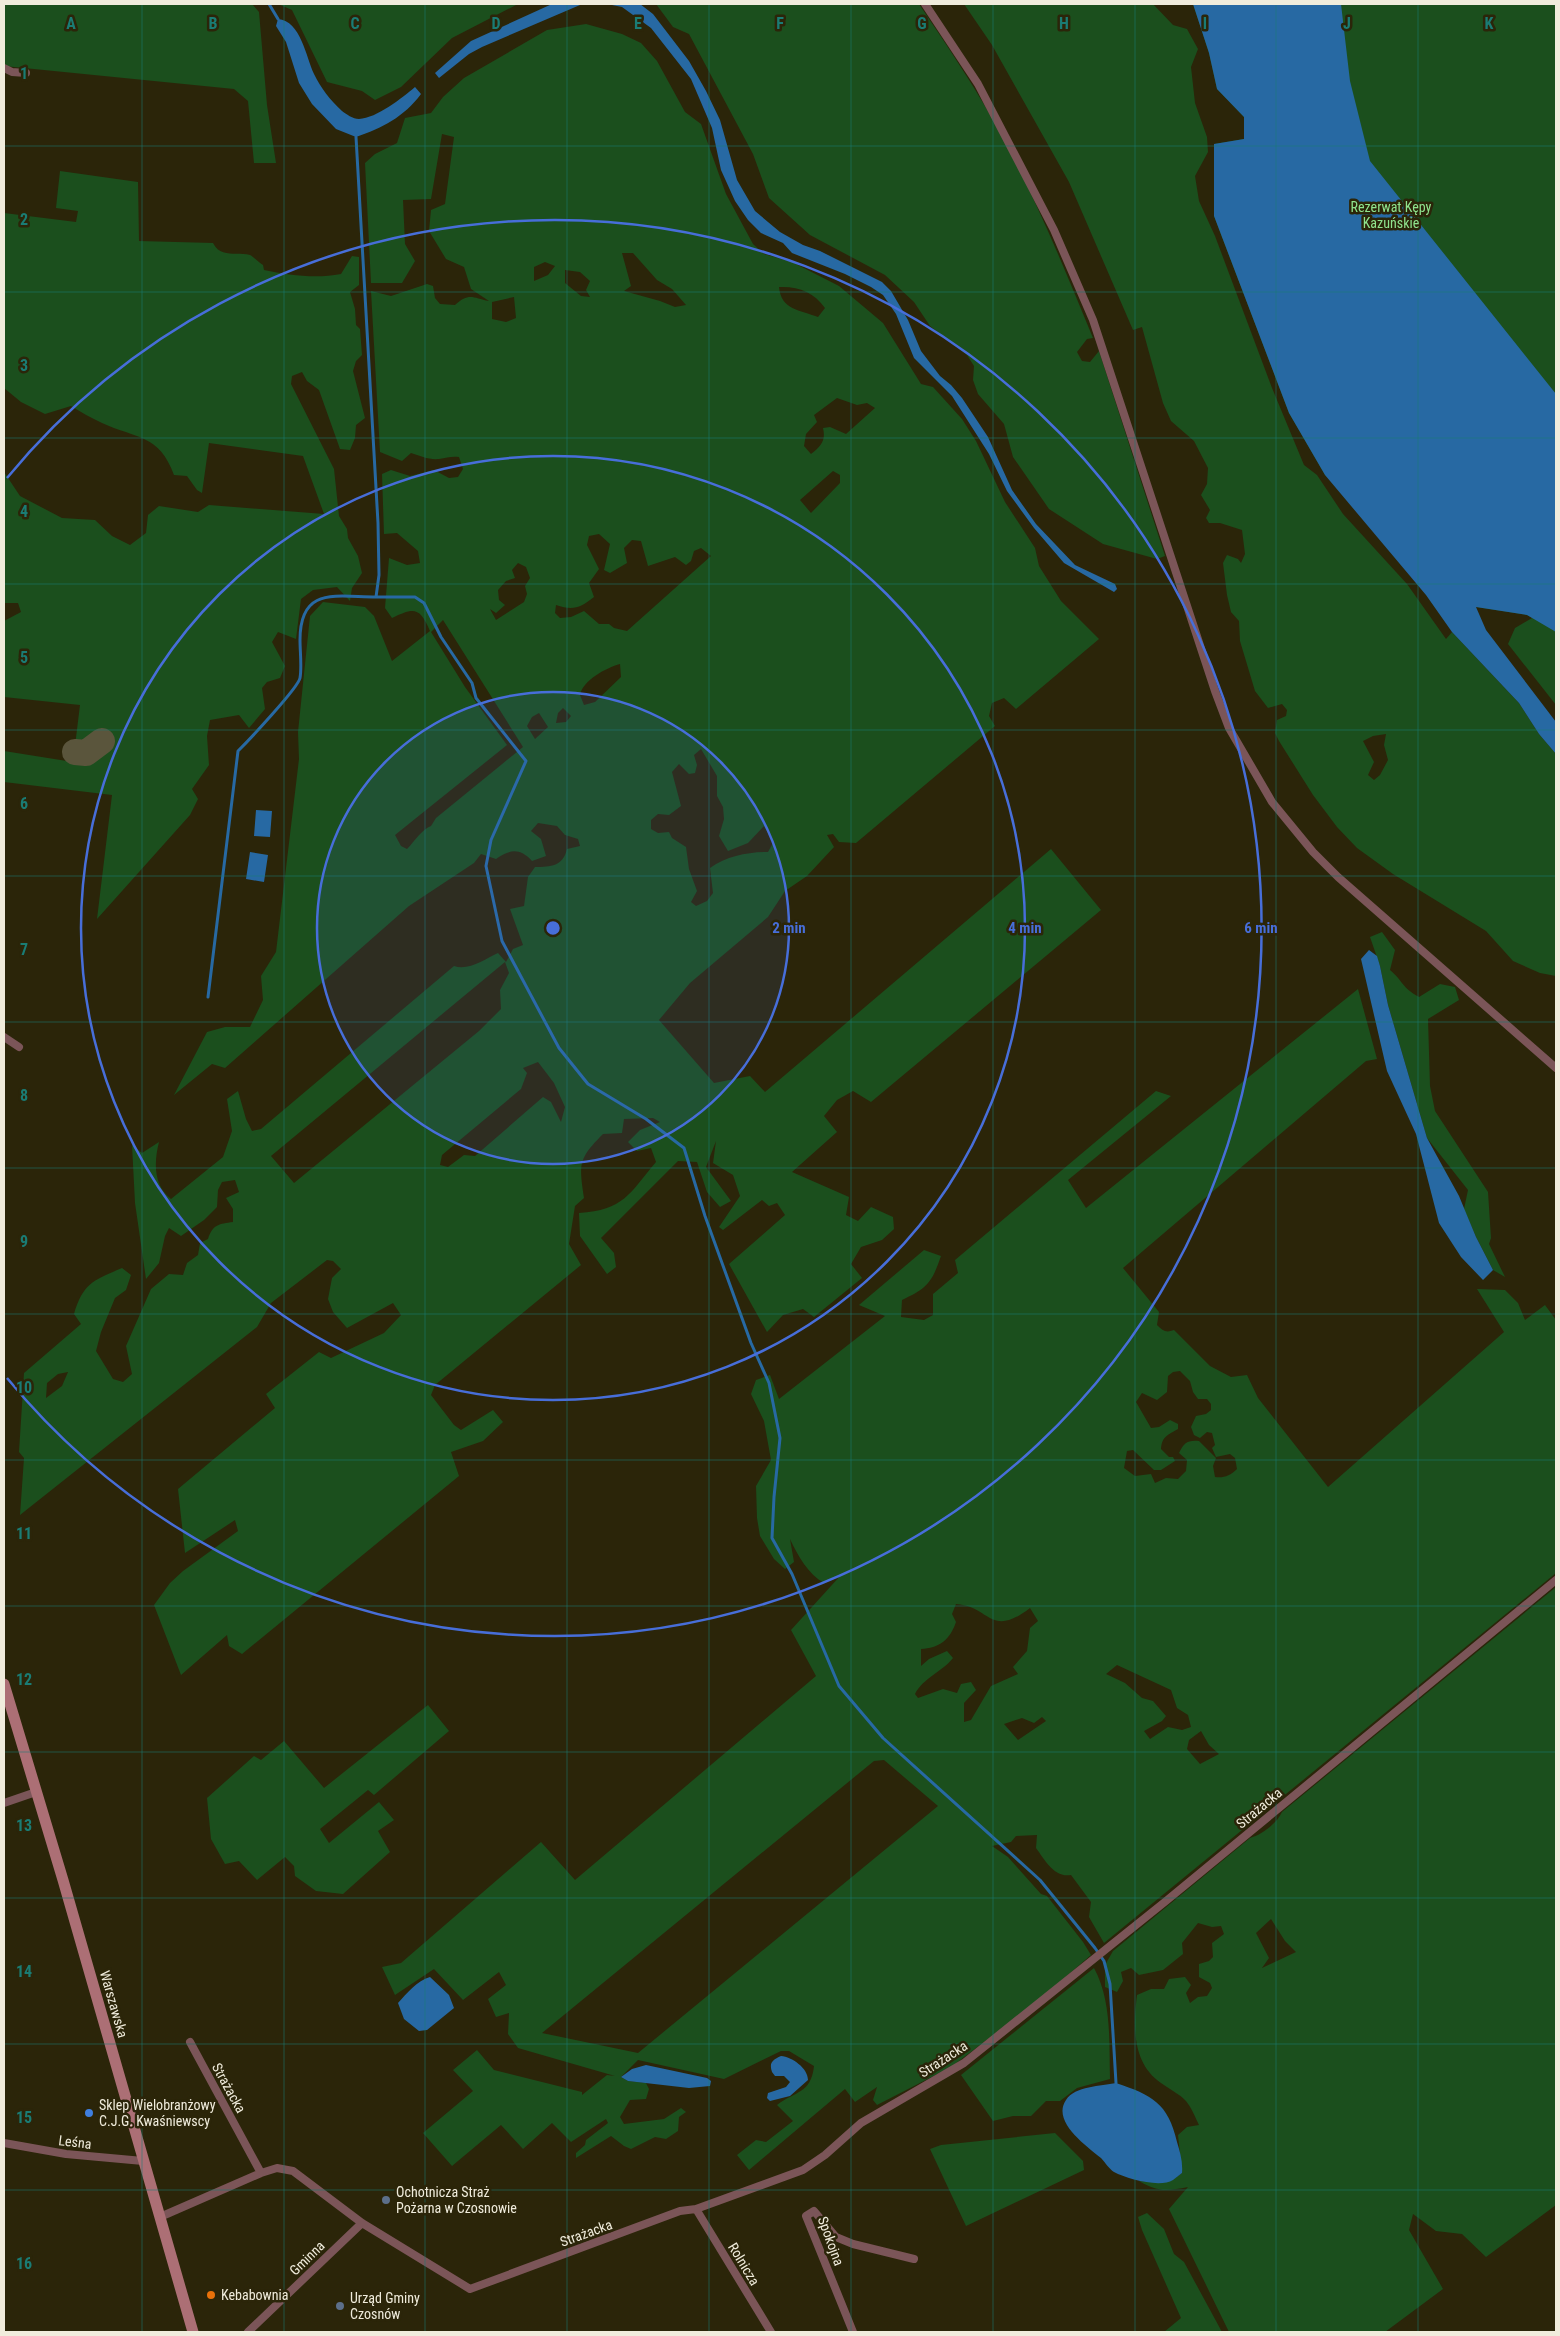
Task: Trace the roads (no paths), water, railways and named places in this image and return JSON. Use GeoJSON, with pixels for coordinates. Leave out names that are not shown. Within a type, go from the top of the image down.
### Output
{"type":"FeatureCollection","features":[{"type":"Feature","properties":{"kind":"street"},"geometry":{"type":"LineString","coordinates":[[925,4],[978,84],[1054,230],[1093,320],[1215,691],[1229,728],[1257,777],[1290,825],[1338,877],[1556,1068]]}},
{"type":"Feature","properties":{"kind":"street"},"geometry":{"type":"LineString","coordinates":[[4,68],[12,72],[26,73]]}},
{"type":"Feature","properties":{"kind":"street"},"geometry":{"type":"LineString","coordinates":[[4,1037],[18,1047]]}},
{"type":"Feature","properties":{"kind":"street","name":"Strażacka"},"geometry":{"type":"LineString","coordinates":[[160,2218],[261,2173],[277,2168],[293,2171],[362,2223],[470,2289],[680,2211],[696,2209],[803,2170],[825,2155],[861,2123],[964,2063],[1095,1959],[1556,1580]]}},
{"type":"Feature","properties":{"kind":"street","name":"Warszawska"},"geometry":{"type":"LineString","coordinates":[[4,1684],[193,2332]]}},
{"type":"Feature","properties":{"kind":"street"},"geometry":{"type":"LineString","coordinates":[[4,1803],[36,1792]]}},
{"type":"Feature","properties":{"kind":"street","name":"Strażacka"},"geometry":{"type":"LineString","coordinates":[[190,2042],[261,2173]]}},
{"type":"Feature","properties":{"kind":"street","name":"Leśna"},"geometry":{"type":"LineString","coordinates":[[4,2143],[66,2154],[143,2161]]}},
{"type":"Feature","properties":{"kind":"street","name":"Rolnicza"},"geometry":{"type":"LineString","coordinates":[[696,2209],[771,2332]]}},
{"type":"Feature","properties":{"kind":"street","name":"Spokojna"},"geometry":{"type":"LineString","coordinates":[[853,2332],[806,2216],[814,2211],[836,2237],[853,2244],[914,2259]]}},
{"type":"Feature","properties":{"kind":"street","name":"Gminna"},"geometry":{"type":"LineString","coordinates":[[248,2332],[362,2223]]}},
{"type":"Feature","properties":{"kind":"water"},"geometry":{"type":"Polygon","coordinates":[[[552,4],[599,4],[580,5],[482,47],[469,54],[439,78],[435,73],[471,41],[552,4]]]}},
{"type":"Feature","properties":{"kind":"water"},"geometry":{"type":"Polygon","coordinates":[[[607,4],[640,4],[653,14],[689,61],[706,91],[720,120],[737,180],[755,211],[780,232],[803,245],[820,251],[882,282],[891,291],[908,320],[921,351],[940,376],[962,398],[988,437],[1012,490],[1036,524],[1075,565],[1115,584],[1117,589],[1114,592],[1064,563],[1034,528],[1007,491],[989,454],[952,396],[914,358],[896,314],[883,295],[845,274],[792,253],[783,243],[761,233],[748,220],[735,201],[721,170],[712,128],[691,79],[651,28],[622,7],[607,4]]]}},
{"type":"Feature","properties":{"kind":"water","name":"Rezerwat Kępy Kazuńskie"},"geometry":{"type":"Polygon","coordinates":[[[1193,4],[1341,4],[1350,81],[1370,161],[1556,394],[1556,632],[1527,615],[1476,607],[1486,630],[1556,722],[1556,754],[1539,734],[1519,703],[1452,632],[1426,595],[1325,475],[1289,413],[1214,216],[1214,144],[1244,139],[1244,117],[1217,89],[1209,53],[1193,4]]]}},
{"type":"Feature","properties":{"kind":"water"},"geometry":{"type":"Polygon","coordinates":[[[278,19],[286,21],[292,26],[302,41],[314,74],[326,94],[342,111],[350,116],[359,119],[374,115],[389,107],[415,87],[421,94],[392,121],[366,134],[356,137],[336,129],[312,104],[299,83],[286,42],[276,26],[278,19]]]}},
{"type":"Feature","properties":{"kind":"water"},"geometry":{"type":"Polygon","coordinates":[[[256,810],[272,811],[270,837],[254,836],[256,810]]]}},
{"type":"Feature","properties":{"kind":"water"},"geometry":{"type":"Polygon","coordinates":[[[250,852],[268,855],[264,882],[246,879],[250,852]]]}},
{"type":"Feature","properties":{"kind":"water"},"geometry":{"type":"Polygon","coordinates":[[[1369,950],[1377,956],[1388,1005],[1427,1138],[1459,1196],[1476,1237],[1493,1270],[1483,1280],[1461,1257],[1439,1223],[1416,1134],[1387,1071],[1361,959],[1369,950]]]}},
{"type":"Feature","properties":{"kind":"water"},"geometry":{"type":"Polygon","coordinates":[[[430,1977],[449,1995],[454,2008],[427,2030],[419,2031],[404,2019],[398,2003],[417,1984],[430,1977]]]}},
{"type":"Feature","properties":{"kind":"water"},"geometry":{"type":"Polygon","coordinates":[[[781,2056],[790,2058],[799,2064],[805,2071],[808,2080],[790,2096],[770,2101],[767,2098],[768,2093],[786,2087],[790,2082],[784,2076],[775,2076],[772,2072],[772,2062],[781,2056]]]}},
{"type":"Feature","properties":{"kind":"water"},"geometry":{"type":"Polygon","coordinates":[[[646,2065],[707,2078],[711,2081],[710,2086],[689,2088],[628,2081],[621,2077],[632,2069],[646,2065]]]}},
{"type":"Feature","properties":{"kind":"water"},"geometry":{"type":"Polygon","coordinates":[[[1116,2083],[1139,2092],[1157,2102],[1169,2118],[1182,2165],[1182,2173],[1173,2180],[1152,2183],[1135,2180],[1114,2172],[1101,2158],[1080,2141],[1067,2125],[1063,2117],[1063,2108],[1070,2095],[1089,2087],[1116,2083]]]}},
{"type":"Feature","properties":{"kind":"waterway"},"geometry":{"type":"LineString","coordinates":[[269,4],[278,19]]}},
{"type":"Feature","properties":{"kind":"waterway"},"geometry":{"type":"LineString","coordinates":[[208,997],[238,751],[282,703],[300,678],[300,640],[306,610],[323,598],[334,596],[376,597],[379,575],[378,523],[356,137]]}},
{"type":"Feature","properties":{"kind":"waterway"},"geometry":{"type":"LineString","coordinates":[[376,597],[415,597],[424,603],[441,637],[472,683],[476,698],[526,761],[491,840],[486,866],[502,941],[559,1048],[588,1084],[646,1119],[684,1148],[705,1216],[751,1343],[769,1383],[780,1438],[772,1538],[792,1574],[839,1686],[883,1738],[1040,1880],[1095,1948],[1104,1961],[1110,1984],[1116,2083]]}},
{"type":"Feature","properties":{"kind":"place","name":"Sklep Wielobranżowy C.J.G. Kwaśniewscy"},"geometry":{"type":"Point","coordinates":[89,2113]}},
{"type":"Feature","properties":{"kind":"place","name":"Ochotnicza Straż Pożarna w Czosnowie"},"geometry":{"type":"Point","coordinates":[386,2200]}},
{"type":"Feature","properties":{"kind":"place","name":"Kebabownia"},"geometry":{"type":"Point","coordinates":[211,2295]}},
{"type":"Feature","properties":{"kind":"place","name":"Urząd Gminy Czosnów"},"geometry":{"type":"Point","coordinates":[340,2306]}}]}
